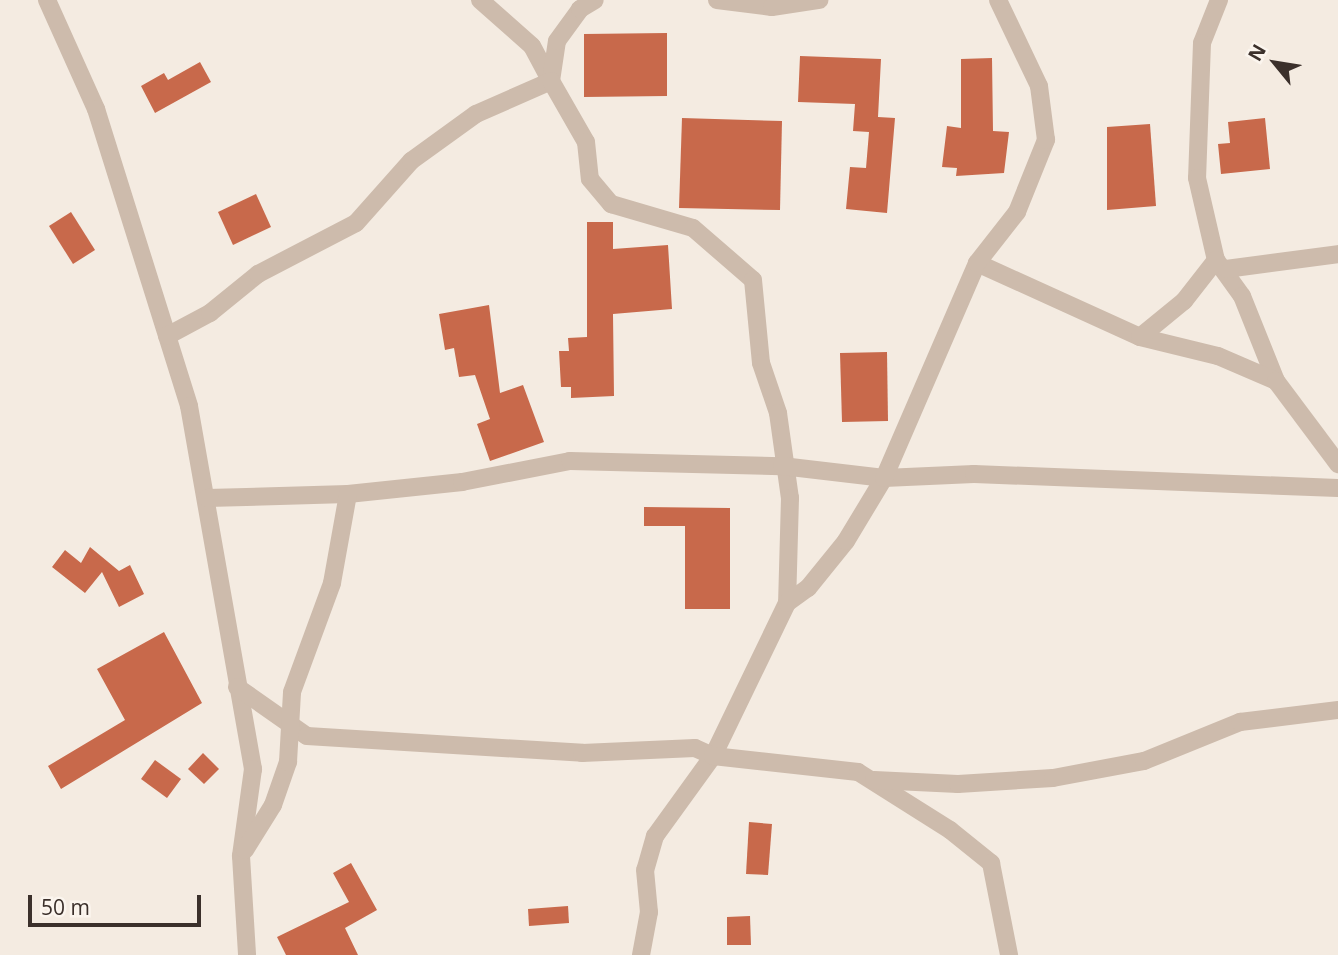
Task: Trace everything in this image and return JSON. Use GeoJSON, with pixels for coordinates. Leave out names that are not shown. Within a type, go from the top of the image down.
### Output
{"type":"FeatureCollection","features":[{"type":"Feature","properties":{"kind":"street"},"geometry":{"type":"LineString","coordinates":[[47,0],[96,109],[189,405],[253,769],[241,856],[247,955]]}},
{"type":"Feature","properties":{"kind":"street"},"geometry":{"type":"LineString","coordinates":[[480,0],[532,46],[586,142],[590,179],[611,204],[693,228],[753,280],[761,363],[778,413],[782,466],[790,498],[787,603],[713,757],[655,836],[645,870],[649,912],[641,955]]}},
{"type":"Feature","properties":{"kind":"street"},"geometry":{"type":"LineString","coordinates":[[551,81],[557,41],[580,9],[595,0]]}},
{"type":"Feature","properties":{"kind":"street"},"geometry":{"type":"LineString","coordinates":[[716,0],[772,7],[819,0]]}},
{"type":"Feature","properties":{"kind":"street"},"geometry":{"type":"LineString","coordinates":[[787,603],[808,588],[846,541],[884,478],[976,263],[1017,212],[1046,140],[1039,86],[998,0]]}},
{"type":"Feature","properties":{"kind":"street"},"geometry":{"type":"LineString","coordinates":[[1219,0],[1202,43],[1197,178],[1221,264],[1263,338],[1276,381],[1338,464]]}},
{"type":"Feature","properties":{"kind":"street"},"geometry":{"type":"LineString","coordinates":[[167,336],[210,313],[258,274],[356,223],[411,161],[476,114],[551,81]]}},
{"type":"Feature","properties":{"kind":"street"},"geometry":{"type":"LineString","coordinates":[[1140,337],[1184,301],[1221,264],[1338,254]]}},
{"type":"Feature","properties":{"kind":"street"},"geometry":{"type":"LineString","coordinates":[[976,263],[1140,337],[1218,356],[1276,381]]}},
{"type":"Feature","properties":{"kind":"street"},"geometry":{"type":"LineString","coordinates":[[207,498],[348,494],[462,482],[570,461],[782,466],[884,478],[974,474],[1338,488]]}},
{"type":"Feature","properties":{"kind":"street"},"geometry":{"type":"LineString","coordinates":[[241,856],[273,805],[288,762],[292,692],[332,583],[348,494]]}},
{"type":"Feature","properties":{"kind":"street"},"geometry":{"type":"LineString","coordinates":[[237,687],[307,736],[582,753],[695,748],[713,757],[782,760],[858,772],[950,830],[991,863],[1009,955]]}},
{"type":"Feature","properties":{"kind":"street"},"geometry":{"type":"LineString","coordinates":[[870,780],[958,784],[1053,778],[1144,761],[1240,722],[1338,710]]}},
{"type":"Feature","properties":{"kind":"building"},"geometry":{"type":"Polygon","coordinates":[[[667,33],[667,96],[584,97],[584,34],[667,33]]]}},
{"type":"Feature","properties":{"kind":"building"},"geometry":{"type":"Polygon","coordinates":[[[800,56],[881,59],[878,117],[895,118],[887,213],[846,209],[850,167],[866,168],[869,132],[853,131],[855,104],[798,102],[800,56]]]}},
{"type":"Feature","properties":{"kind":"building"},"geometry":{"type":"Polygon","coordinates":[[[992,58],[993,131],[1009,132],[1004,173],[956,176],[957,168],[942,167],[947,126],[961,128],[961,59],[992,58]]]}},
{"type":"Feature","properties":{"kind":"building"},"geometry":{"type":"Polygon","coordinates":[[[200,62],[211,82],[155,113],[141,86],[164,73],[168,80],[200,62]]]}},
{"type":"Feature","properties":{"kind":"building"},"geometry":{"type":"Polygon","coordinates":[[[682,118],[782,121],[780,210],[679,208],[682,118]]]}},
{"type":"Feature","properties":{"kind":"building"},"geometry":{"type":"Polygon","coordinates":[[[1265,118],[1270,169],[1221,174],[1218,144],[1230,143],[1228,122],[1265,118]]]}},
{"type":"Feature","properties":{"kind":"building"},"geometry":{"type":"Polygon","coordinates":[[[1150,124],[1156,206],[1107,210],[1107,127],[1150,124]]]}},
{"type":"Feature","properties":{"kind":"building"},"geometry":{"type":"Polygon","coordinates":[[[256,194],[271,227],[233,245],[218,212],[256,194]]]}},
{"type":"Feature","properties":{"kind":"building"},"geometry":{"type":"Polygon","coordinates":[[[71,212],[95,250],[73,264],[49,226],[71,212]]]}},
{"type":"Feature","properties":{"kind":"building"},"geometry":{"type":"Polygon","coordinates":[[[587,222],[613,222],[613,249],[668,245],[672,309],[613,314],[614,396],[571,398],[571,387],[561,387],[559,351],[569,351],[568,338],[587,337],[587,222]]]}},
{"type":"Feature","properties":{"kind":"building"},"geometry":{"type":"Polygon","coordinates":[[[489,305],[500,393],[523,385],[544,442],[490,461],[477,424],[490,419],[475,375],[459,377],[454,348],[445,350],[439,314],[489,305]]]}},
{"type":"Feature","properties":{"kind":"building"},"geometry":{"type":"Polygon","coordinates":[[[887,352],[888,421],[842,422],[840,353],[887,352]]]}},
{"type":"Feature","properties":{"kind":"building"},"geometry":{"type":"Polygon","coordinates":[[[644,507],[730,508],[730,609],[685,609],[685,526],[644,526],[644,507]]]}},
{"type":"Feature","properties":{"kind":"building"},"geometry":{"type":"Polygon","coordinates":[[[90,547],[119,571],[130,565],[144,594],[119,607],[102,572],[85,593],[52,567],[65,550],[81,563],[90,547]]]}},
{"type":"Feature","properties":{"kind":"building"},"geometry":{"type":"Polygon","coordinates":[[[164,632],[202,703],[61,789],[48,766],[125,720],[97,669],[164,632]]]}},
{"type":"Feature","properties":{"kind":"building"},"geometry":{"type":"Polygon","coordinates":[[[203,753],[219,769],[204,784],[188,769],[203,753]]]}},
{"type":"Feature","properties":{"kind":"building"},"geometry":{"type":"Polygon","coordinates":[[[155,760],[181,779],[167,798],[141,779],[155,760]]]}},
{"type":"Feature","properties":{"kind":"building"},"geometry":{"type":"Polygon","coordinates":[[[749,822],[772,824],[768,875],[746,874],[749,822]]]}},
{"type":"Feature","properties":{"kind":"building"},"geometry":{"type":"Polygon","coordinates":[[[351,863],[377,910],[345,928],[358,955],[286,955],[277,937],[349,902],[333,873],[351,863]]]}},
{"type":"Feature","properties":{"kind":"building"},"geometry":{"type":"Polygon","coordinates":[[[568,906],[569,923],[529,926],[528,909],[568,906]]]}},
{"type":"Feature","properties":{"kind":"building"},"geometry":{"type":"Polygon","coordinates":[[[750,916],[751,945],[727,945],[727,917],[750,916]]]}}]}
